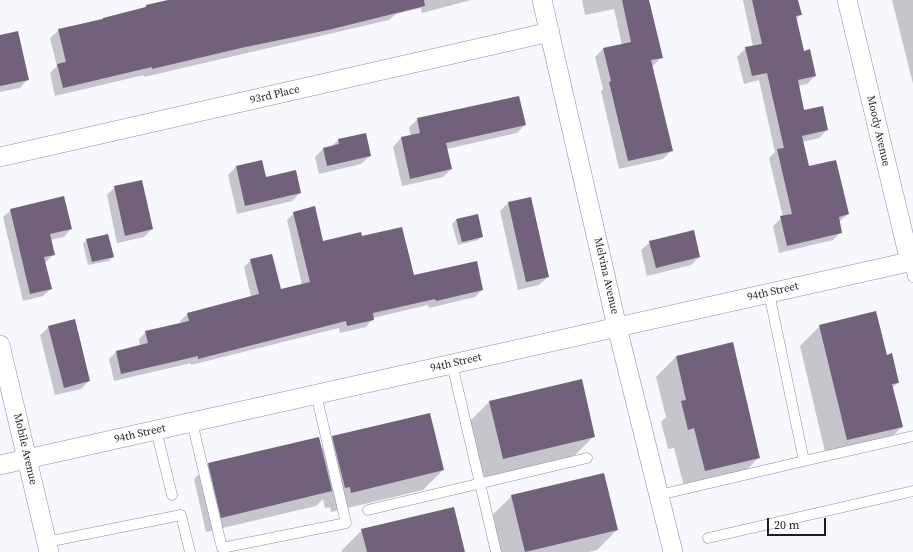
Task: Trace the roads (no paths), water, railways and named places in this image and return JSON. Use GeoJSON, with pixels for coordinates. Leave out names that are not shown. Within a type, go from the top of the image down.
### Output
{"type":"FeatureCollection","features":[{"type":"Feature","properties":{"kind":"street","name":"Melvina Avenue"},"geometry":{"type":"LineString","coordinates":[[542,0],[617,327],[673,552]]}},
{"type":"Feature","properties":{"kind":"street","name":"Moody Avenue"},"geometry":{"type":"LineString","coordinates":[[847,0],[912,266]]}},
{"type":"Feature","properties":{"kind":"street","name":"93rd Place"},"geometry":{"type":"LineString","coordinates":[[0,158],[550,32]]}},
{"type":"Feature","properties":{"kind":"street","name":"94th Street"},"geometry":{"type":"LineString","coordinates":[[0,465],[769,293],[912,266]]}},
{"type":"Feature","properties":{"kind":"street","name":"Mobile Avenue"},"geometry":{"type":"LineString","coordinates":[[0,345],[48,547]]}},
{"type":"Feature","properties":{"kind":"lane"},"geometry":{"type":"LineString","coordinates":[[769,293],[804,461]]}},
{"type":"Feature","properties":{"kind":"lane"},"geometry":{"type":"LineString","coordinates":[[452,364],[496,552]]}},
{"type":"Feature","properties":{"kind":"lane"},"geometry":{"type":"LineString","coordinates":[[192,422],[222,548],[346,523],[316,394]]}},
{"type":"Feature","properties":{"kind":"lane"},"geometry":{"type":"LineString","coordinates":[[156,430],[172,495]]}},
{"type":"Feature","properties":{"kind":"lane"},"geometry":{"type":"LineString","coordinates":[[659,495],[913,436]]}},
{"type":"Feature","properties":{"kind":"lane"},"geometry":{"type":"LineString","coordinates":[[368,510],[587,458]]}},
{"type":"Feature","properties":{"kind":"lane"},"geometry":{"type":"LineString","coordinates":[[708,538],[913,490]]}},
{"type":"Feature","properties":{"kind":"lane"},"geometry":{"type":"LineString","coordinates":[[48,547],[181,515],[190,552]]}}]}
